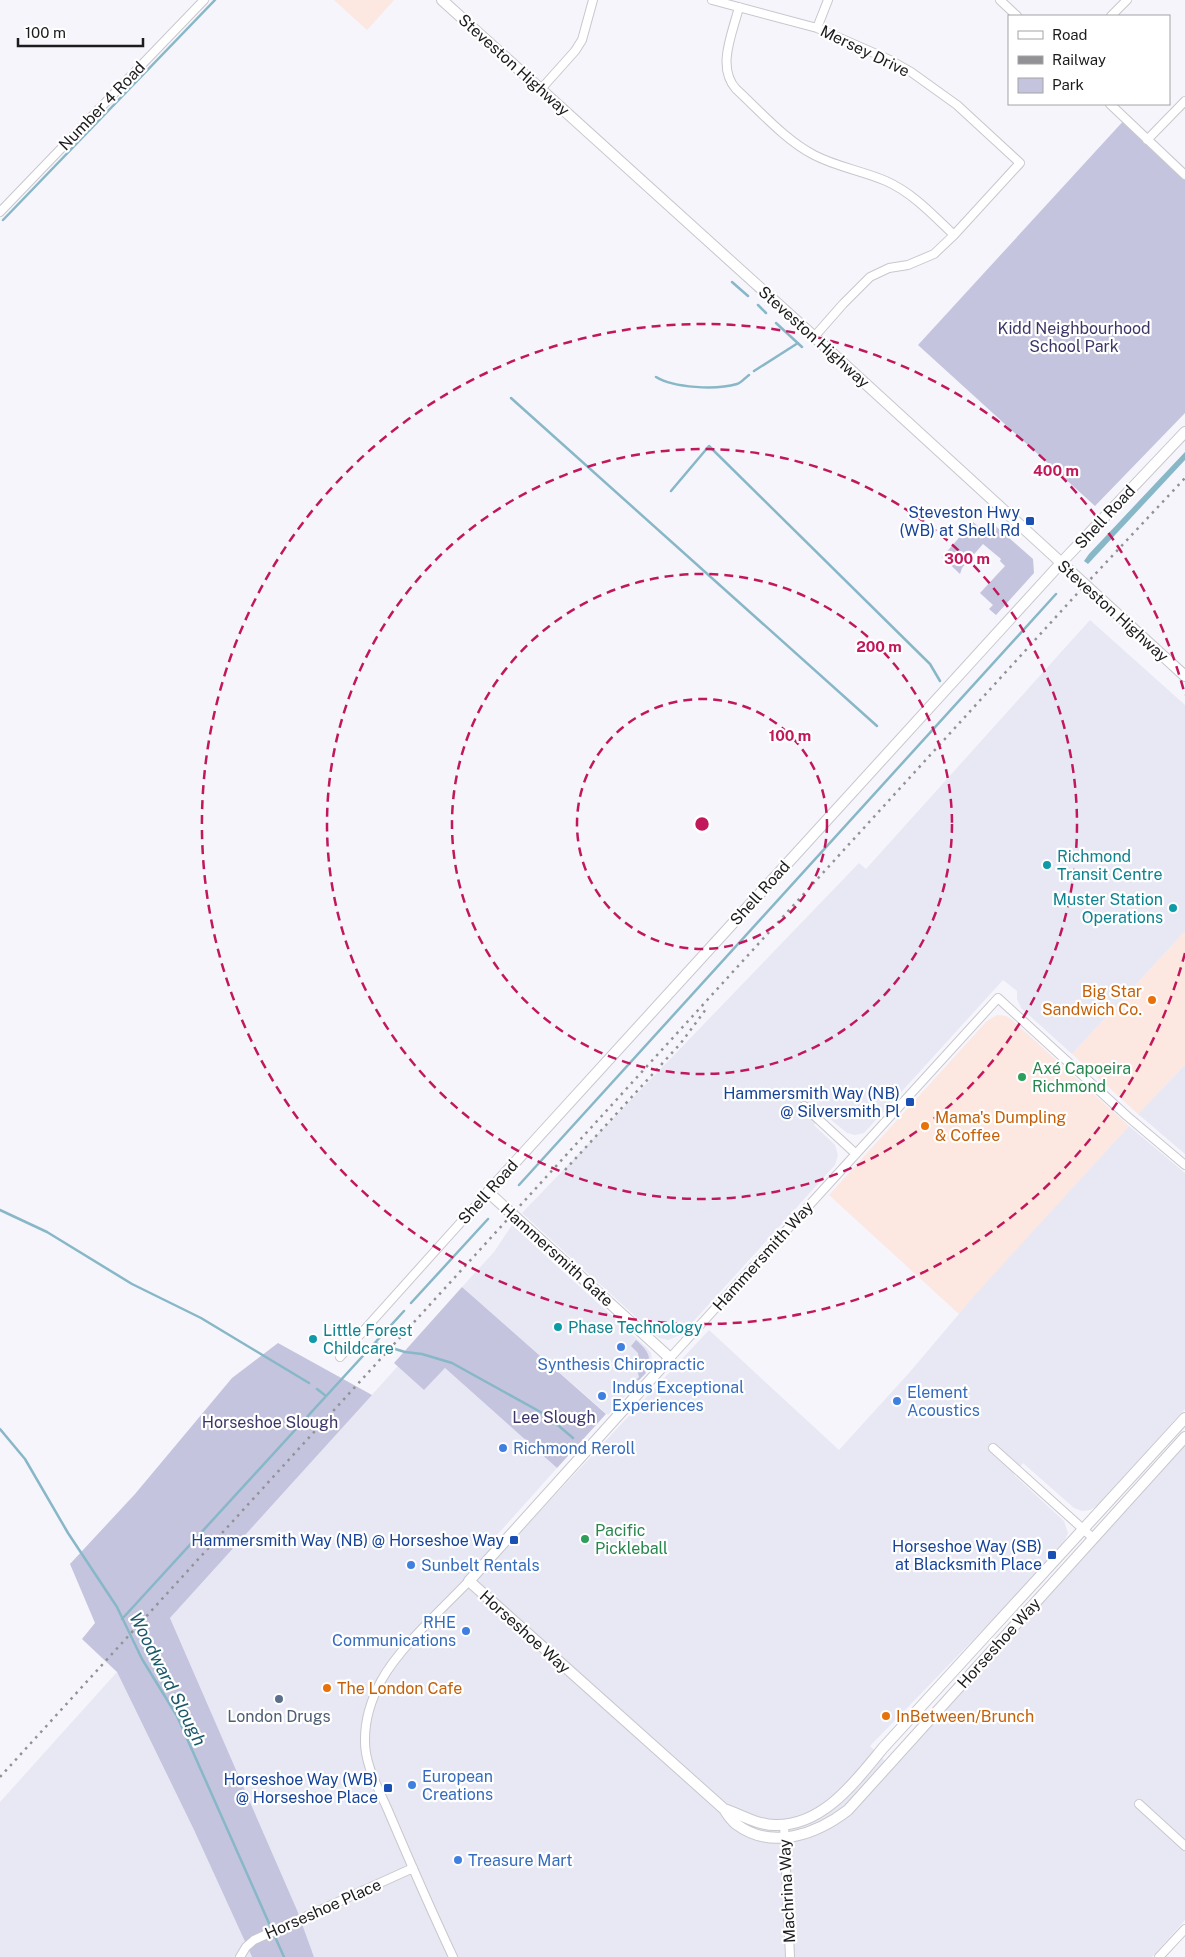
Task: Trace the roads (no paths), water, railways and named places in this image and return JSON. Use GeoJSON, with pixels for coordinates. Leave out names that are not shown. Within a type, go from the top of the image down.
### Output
{"type":"FeatureCollection","features":[{"type":"Feature","properties":{"kind":"street","name":"Number 4 Road"},"geometry":{"type":"LineString","coordinates":[[0,212],[204,0]]}},
{"type":"Feature","properties":{"kind":"street","name":"Steveston Highway"},"geometry":{"type":"LineString","coordinates":[[442,0],[1185,676]]}},
{"type":"Feature","properties":{"kind":"street"},"geometry":{"type":"LineString","coordinates":[[541,89],[575,51],[582,40],[593,0]]}},
{"type":"Feature","properties":{"kind":"street","name":"Mersey Drive"},"geometry":{"type":"LineString","coordinates":[[712,0],[817,28],[862,46],[911,72],[957,105],[1020,163],[954,235]]}},
{"type":"Feature","properties":{"kind":"street"},"geometry":{"type":"LineString","coordinates":[[817,28],[828,0]]}},
{"type":"Feature","properties":{"kind":"street"},"geometry":{"type":"LineString","coordinates":[[1000,0],[1016,15]]}},
{"type":"Feature","properties":{"kind":"street"},"geometry":{"type":"LineString","coordinates":[[1112,15],[1126,0]]}},
{"type":"Feature","properties":{"kind":"street"},"geometry":{"type":"LineString","coordinates":[[739,7],[726,64],[727,77],[736,89],[805,150],[832,163],[876,177],[898,187],[926,208],[954,235],[934,254],[923,260],[908,266],[889,268],[870,277],[814,337]]}},
{"type":"Feature","properties":{"kind":"street"},"geometry":{"type":"LineString","coordinates":[[1148,140],[1185,102]]}},
{"type":"Feature","properties":{"kind":"street"},"geometry":{"type":"LineString","coordinates":[[1111,105],[1185,175]]}},
{"type":"Feature","properties":{"kind":"street","name":"Shell Road"},"geometry":{"type":"LineString","coordinates":[[340,1357],[1061,563],[1185,432]]}},
{"type":"Feature","properties":{"kind":"street","name":"Hammersmith Way"},"geometry":{"type":"LineString","coordinates":[[469,1581],[998,998],[1121,1110],[1185,1165]]}},
{"type":"Feature","properties":{"kind":"street"},"geometry":{"type":"LineString","coordinates":[[804,1106],[856,1154]]}},
{"type":"Feature","properties":{"kind":"street","name":"Hammersmith Gate"},"geometry":{"type":"LineString","coordinates":[[488,1192],[670,1358]]}},
{"type":"Feature","properties":{"kind":"street","name":"Horseshoe Way"},"geometry":{"type":"LineString","coordinates":[[724,1809],[774,1826],[812,1816],[838,1799],[1185,1418]]}},
{"type":"Feature","properties":{"kind":"street","name":"Horseshoe Way"},"geometry":{"type":"LineString","coordinates":[[453,1957],[412,1868],[371,1770],[364,1740],[366,1724],[374,1696],[392,1664],[469,1581],[724,1809],[735,1823],[764,1836],[784,1838],[823,1827],[848,1810],[1185,1438]]}},
{"type":"Feature","properties":{"kind":"street"},"geometry":{"type":"LineString","coordinates":[[993,1448],[1093,1538]]}},
{"type":"Feature","properties":{"kind":"street"},"geometry":{"type":"LineString","coordinates":[[1139,1804],[1185,1846]]}},
{"type":"Feature","properties":{"kind":"street","name":"Machrina Way"},"geometry":{"type":"LineString","coordinates":[[784,1824],[790,1957]]}},
{"type":"Feature","properties":{"kind":"street","name":"Horseshoe Place"},"geometry":{"type":"LineString","coordinates":[[240,1957],[250,1944],[264,1936],[412,1868]]}},
{"type":"Feature","properties":{"kind":"street"},"geometry":{"type":"LineString","coordinates":[[1159,1957],[1185,1929]]}},
{"type":"Feature","properties":{"kind":"waterway"},"geometry":{"type":"LineString","coordinates":[[3,220],[215,0]]}},
{"type":"Feature","properties":{"kind":"waterway"},"geometry":{"type":"LineString","coordinates":[[732,282],[748,296]]}},
{"type":"Feature","properties":{"kind":"waterway"},"geometry":{"type":"LineString","coordinates":[[758,305],[766,313]]}},
{"type":"Feature","properties":{"kind":"waterway"},"geometry":{"type":"LineString","coordinates":[[776,323],[802,347]]}},
{"type":"Feature","properties":{"kind":"waterway"},"geometry":{"type":"LineString","coordinates":[[754,371],[798,343]]}},
{"type":"Feature","properties":{"kind":"waterway"},"geometry":{"type":"LineString","coordinates":[[656,377],[684,386],[718,387],[737,384],[749,375]]}},
{"type":"Feature","properties":{"kind":"waterway"},"geometry":{"type":"LineString","coordinates":[[511,398],[877,726]]}},
{"type":"Feature","properties":{"kind":"waterway"},"geometry":{"type":"LineString","coordinates":[[671,491],[709,446],[930,664],[940,681]]}},
{"type":"Feature","properties":{"kind":"waterway"},"geometry":{"type":"LineString","coordinates":[[519,1185],[1056,594]]}},
{"type":"Feature","properties":{"kind":"waterway"},"geometry":{"type":"LineString","coordinates":[[0,1210],[47,1232],[132,1284],[201,1318],[309,1383]]}},
{"type":"Feature","properties":{"kind":"waterway"},"geometry":{"type":"LineString","coordinates":[[411,1303],[488,1219]]}},
{"type":"Feature","properties":{"kind":"waterway"},"geometry":{"type":"LineString","coordinates":[[122,1619],[404,1311]]}},
{"type":"Feature","properties":{"kind":"waterway"},"geometry":{"type":"LineString","coordinates":[[375,1343],[452,1363],[546,1415],[573,1438]]}},
{"type":"Feature","properties":{"kind":"waterway"},"geometry":{"type":"LineString","coordinates":[[317,1389],[326,1396]]}},
{"type":"Feature","properties":{"kind":"waterway","name":"Woodward Slough"},"geometry":{"type":"LineString","coordinates":[[0,1429],[25,1459],[68,1533],[117,1607],[142,1659],[177,1716],[284,1957]]}},
{"type":"Feature","properties":{"kind":"railway"},"geometry":{"type":"LineString","coordinates":[[0,1777],[1085,585],[1185,478]]}},
{"type":"Feature","properties":{"kind":"railway"},"geometry":{"type":"LineString","coordinates":[[565,1170],[681,1043],[706,1009]]}},
{"type":"Feature","properties":{"kind":"place","name":"Steveston Hwy (WB) at Shell Rd"},"geometry":{"type":"Point","coordinates":[1030,521]}},
{"type":"Feature","properties":{"kind":"place","name":"Richmond Transit Centre"},"geometry":{"type":"Point","coordinates":[1047,865]}},
{"type":"Feature","properties":{"kind":"place","name":"Muster Station Operations"},"geometry":{"type":"Point","coordinates":[1173,908]}},
{"type":"Feature","properties":{"kind":"place","name":"Big Star Sandwich Co."},"geometry":{"type":"Point","coordinates":[1152,1000]}},
{"type":"Feature","properties":{"kind":"place","name":"Axé Capoeira Richmond"},"geometry":{"type":"Point","coordinates":[1022,1077]}},
{"type":"Feature","properties":{"kind":"place","name":"Hammersmith Way (NB) @ Silversmith Pl"},"geometry":{"type":"Point","coordinates":[910,1102]}},
{"type":"Feature","properties":{"kind":"place","name":"Mama's Dumpling & Coffee"},"geometry":{"type":"Point","coordinates":[925,1126]}},
{"type":"Feature","properties":{"kind":"place","name":"Phase Technology"},"geometry":{"type":"Point","coordinates":[558,1327]}},
{"type":"Feature","properties":{"kind":"place","name":"Little Forest Childcare"},"geometry":{"type":"Point","coordinates":[313,1339]}},
{"type":"Feature","properties":{"kind":"place","name":"Synthesis Chiropractic"},"geometry":{"type":"Point","coordinates":[621,1347]}},
{"type":"Feature","properties":{"kind":"place","name":"Indus Exceptional Experiences"},"geometry":{"type":"Point","coordinates":[602,1396]}},
{"type":"Feature","properties":{"kind":"place","name":"Element Acoustics"},"geometry":{"type":"Point","coordinates":[897,1401]}},
{"type":"Feature","properties":{"kind":"place","name":"Richmond Reroll"},"geometry":{"type":"Point","coordinates":[503,1448]}},
{"type":"Feature","properties":{"kind":"place","name":"Pacific Pickleball"},"geometry":{"type":"Point","coordinates":[585,1539]}},
{"type":"Feature","properties":{"kind":"place","name":"Hammersmith Way (NB) @ Horseshoe Way"},"geometry":{"type":"Point","coordinates":[514,1540]}},
{"type":"Feature","properties":{"kind":"place","name":"Horseshoe Way (SB) at Blacksmith Place"},"geometry":{"type":"Point","coordinates":[1052,1555]}},
{"type":"Feature","properties":{"kind":"place","name":"Sunbelt Rentals"},"geometry":{"type":"Point","coordinates":[411,1565]}},
{"type":"Feature","properties":{"kind":"place","name":"RHE Communications"},"geometry":{"type":"Point","coordinates":[466,1631]}},
{"type":"Feature","properties":{"kind":"place","name":"The London Cafe"},"geometry":{"type":"Point","coordinates":[327,1688]}},
{"type":"Feature","properties":{"kind":"place","name":"London Drugs"},"geometry":{"type":"Point","coordinates":[279,1699]}},
{"type":"Feature","properties":{"kind":"place","name":"InBetween/Brunch"},"geometry":{"type":"Point","coordinates":[886,1716]}},
{"type":"Feature","properties":{"kind":"place","name":"European Creations"},"geometry":{"type":"Point","coordinates":[412,1785]}},
{"type":"Feature","properties":{"kind":"place","name":"Horseshoe Way (WB) @ Horseshoe Place"},"geometry":{"type":"Point","coordinates":[388,1788]}},
{"type":"Feature","properties":{"kind":"place","name":"Treasure Mart"},"geometry":{"type":"Point","coordinates":[458,1860]}},
{"type":"Feature","properties":{"kind":"park label","name":"Kidd Neighbourhood School Park"},"geometry":{"type":"Point","coordinates":[1074,337]}},
{"type":"Feature","properties":{"kind":"park label","name":"Lee Slough"},"geometry":{"type":"Point","coordinates":[554,1417]}},
{"type":"Feature","properties":{"kind":"park label","name":"Horseshoe Slough"},"geometry":{"type":"Point","coordinates":[270,1422]}}]}
